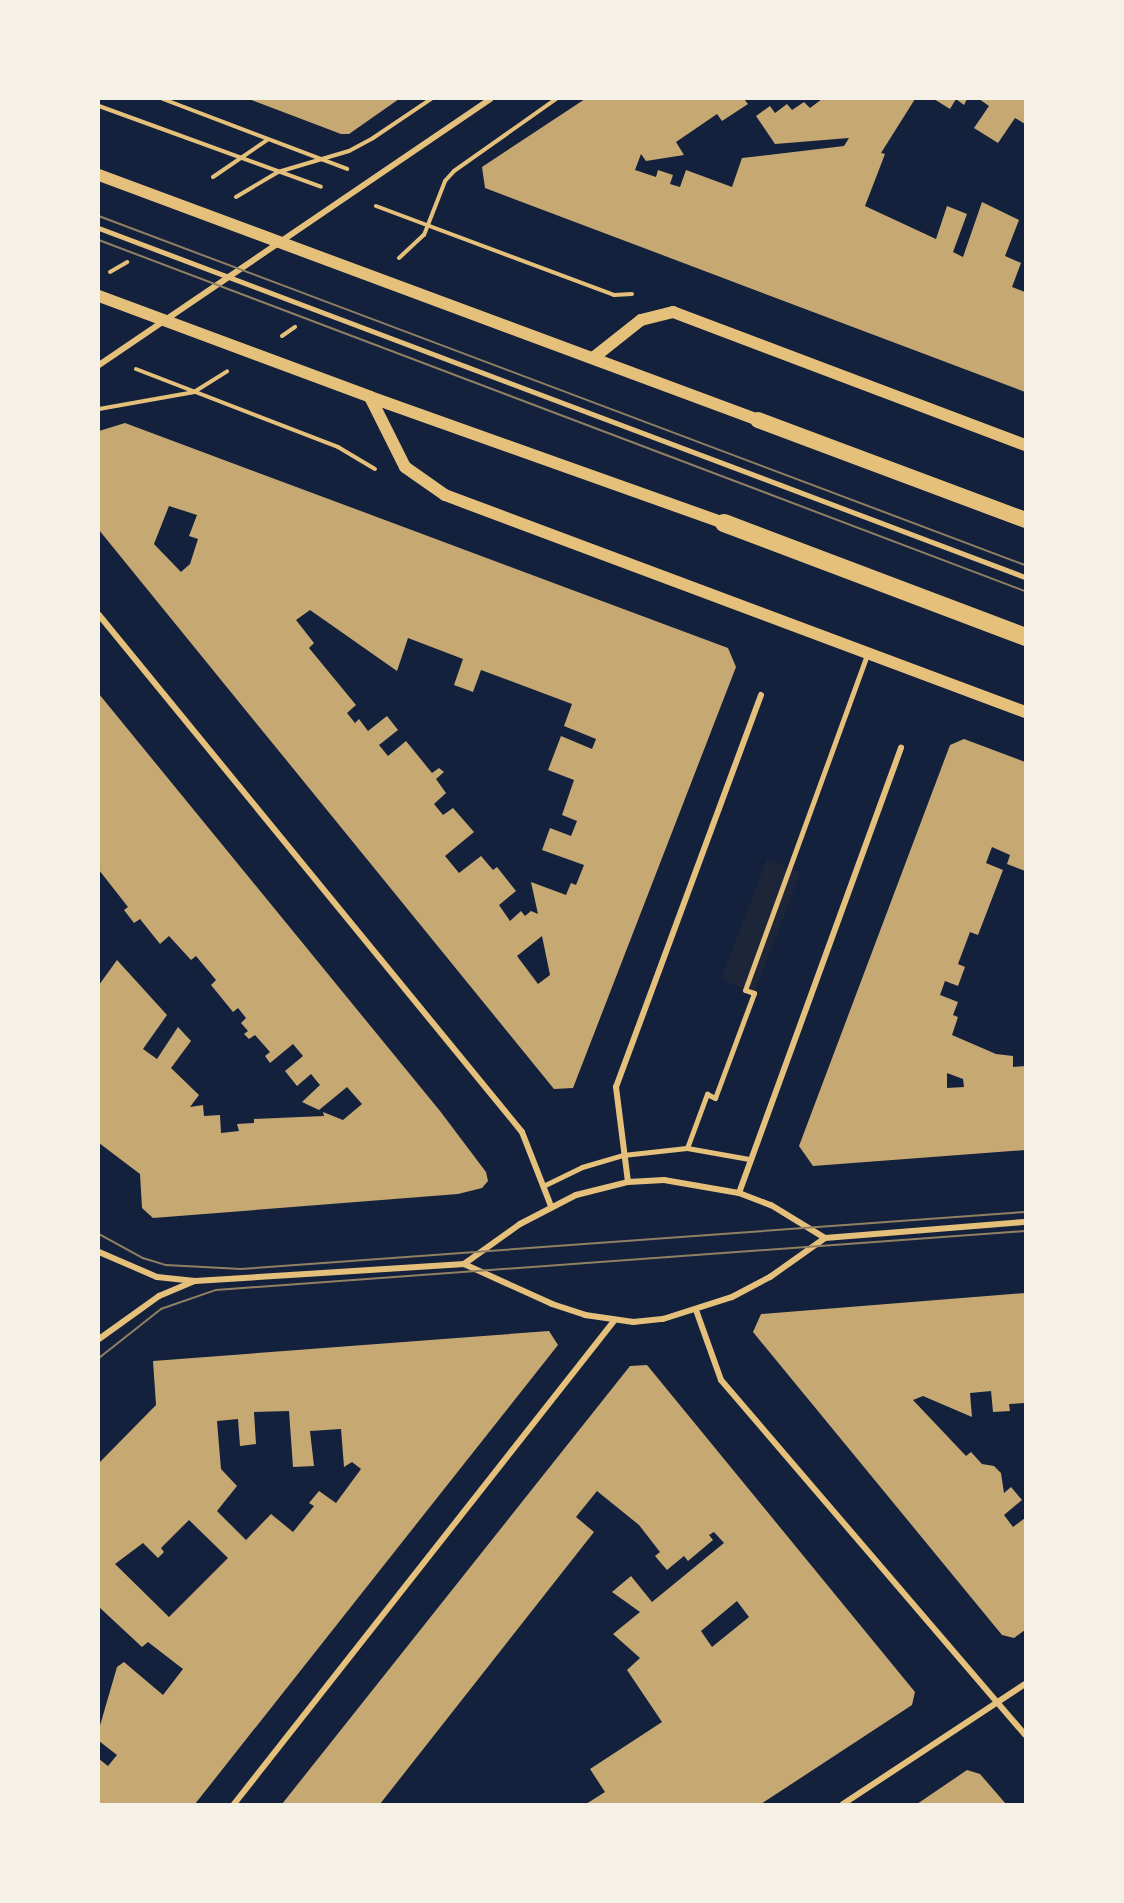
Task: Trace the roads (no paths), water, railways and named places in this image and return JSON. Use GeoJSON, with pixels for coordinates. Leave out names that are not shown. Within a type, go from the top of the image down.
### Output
{"type":"FeatureCollection","features":[{"type":"Feature","properties":{"kind":"highway"},"geometry":{"type":"LineString","coordinates":[[758,420],[1025,520]]}},
{"type":"Feature","properties":{"kind":"highway"},"geometry":{"type":"LineString","coordinates":[[724,523],[1025,637]]}},
{"type":"Feature","properties":{"kind":"main road"},"geometry":{"type":"LineString","coordinates":[[99,175],[758,420]]}},
{"type":"Feature","properties":{"kind":"main road"},"geometry":{"type":"LineString","coordinates":[[99,296],[370,397],[724,523]]}},
{"type":"Feature","properties":{"kind":"main road"},"geometry":{"type":"LineString","coordinates":[[593,358],[641,320],[673,312],[1025,445]]}},
{"type":"Feature","properties":{"kind":"main road"},"geometry":{"type":"LineString","coordinates":[[370,397],[405,467],[445,495],[1025,712]]}},
{"type":"Feature","properties":{"kind":"street"},"geometry":{"type":"LineString","coordinates":[[99,365],[490,99]]}},
{"type":"Feature","properties":{"kind":"street"},"geometry":{"type":"LineString","coordinates":[[99,615],[522,1132],[551,1206]]}},
{"type":"Feature","properties":{"kind":"street"},"geometry":{"type":"LineString","coordinates":[[687,1148],[707,1094],[715,1098],[754,993],[745,990],[868,652]]}},
{"type":"Feature","properties":{"kind":"street"},"geometry":{"type":"LineString","coordinates":[[627,1182],[622,1155],[616,1087],[761,695]]}},
{"type":"Feature","properties":{"kind":"street"},"geometry":{"type":"LineString","coordinates":[[739,1193],[749,1160],[900,748]]}},
{"type":"Feature","properties":{"kind":"street"},"geometry":{"type":"LineString","coordinates":[[543,1186],[622,1155],[687,1148],[749,1160]]}},
{"type":"Feature","properties":{"kind":"street"},"geometry":{"type":"LineString","coordinates":[[464,1264],[551,1206],[576,1195],[627,1182],[690,1182],[739,1193],[771,1205],[825,1238]]}},
{"type":"Feature","properties":{"kind":"street"},"geometry":{"type":"LineString","coordinates":[[99,1252],[157,1277],[195,1281],[464,1264],[552,1304],[614,1321],[663,1319],[696,1310],[770,1277],[825,1238],[1025,1222]]}},
{"type":"Feature","properties":{"kind":"street"},"geometry":{"type":"LineString","coordinates":[[99,1339],[159,1296],[195,1281]]}},
{"type":"Feature","properties":{"kind":"street"},"geometry":{"type":"LineString","coordinates":[[696,1310],[721,1380],[1025,1735]]}},
{"type":"Feature","properties":{"kind":"street"},"geometry":{"type":"LineString","coordinates":[[234,1804],[614,1321]]}},
{"type":"Feature","properties":{"kind":"street"},"geometry":{"type":"LineString","coordinates":[[843,1804],[1025,1684]]}},
{"type":"Feature","properties":{"kind":"lane"},"geometry":{"type":"LineString","coordinates":[[99,228],[1025,577]]}},
{"type":"Feature","properties":{"kind":"tram line"},"geometry":{"type":"LineString","coordinates":[[99,216],[1025,565]]}},
{"type":"Feature","properties":{"kind":"tram line"},"geometry":{"type":"LineString","coordinates":[[99,240],[1025,591]]}},
{"type":"Feature","properties":{"kind":"tram line"},"geometry":{"type":"LineString","coordinates":[[99,1234],[143,1258],[166,1265],[241,1269],[1025,1212]]}},
{"type":"Feature","properties":{"kind":"tram line"},"geometry":{"type":"LineString","coordinates":[[99,1358],[161,1309],[216,1290],[1025,1231]]}}]}
